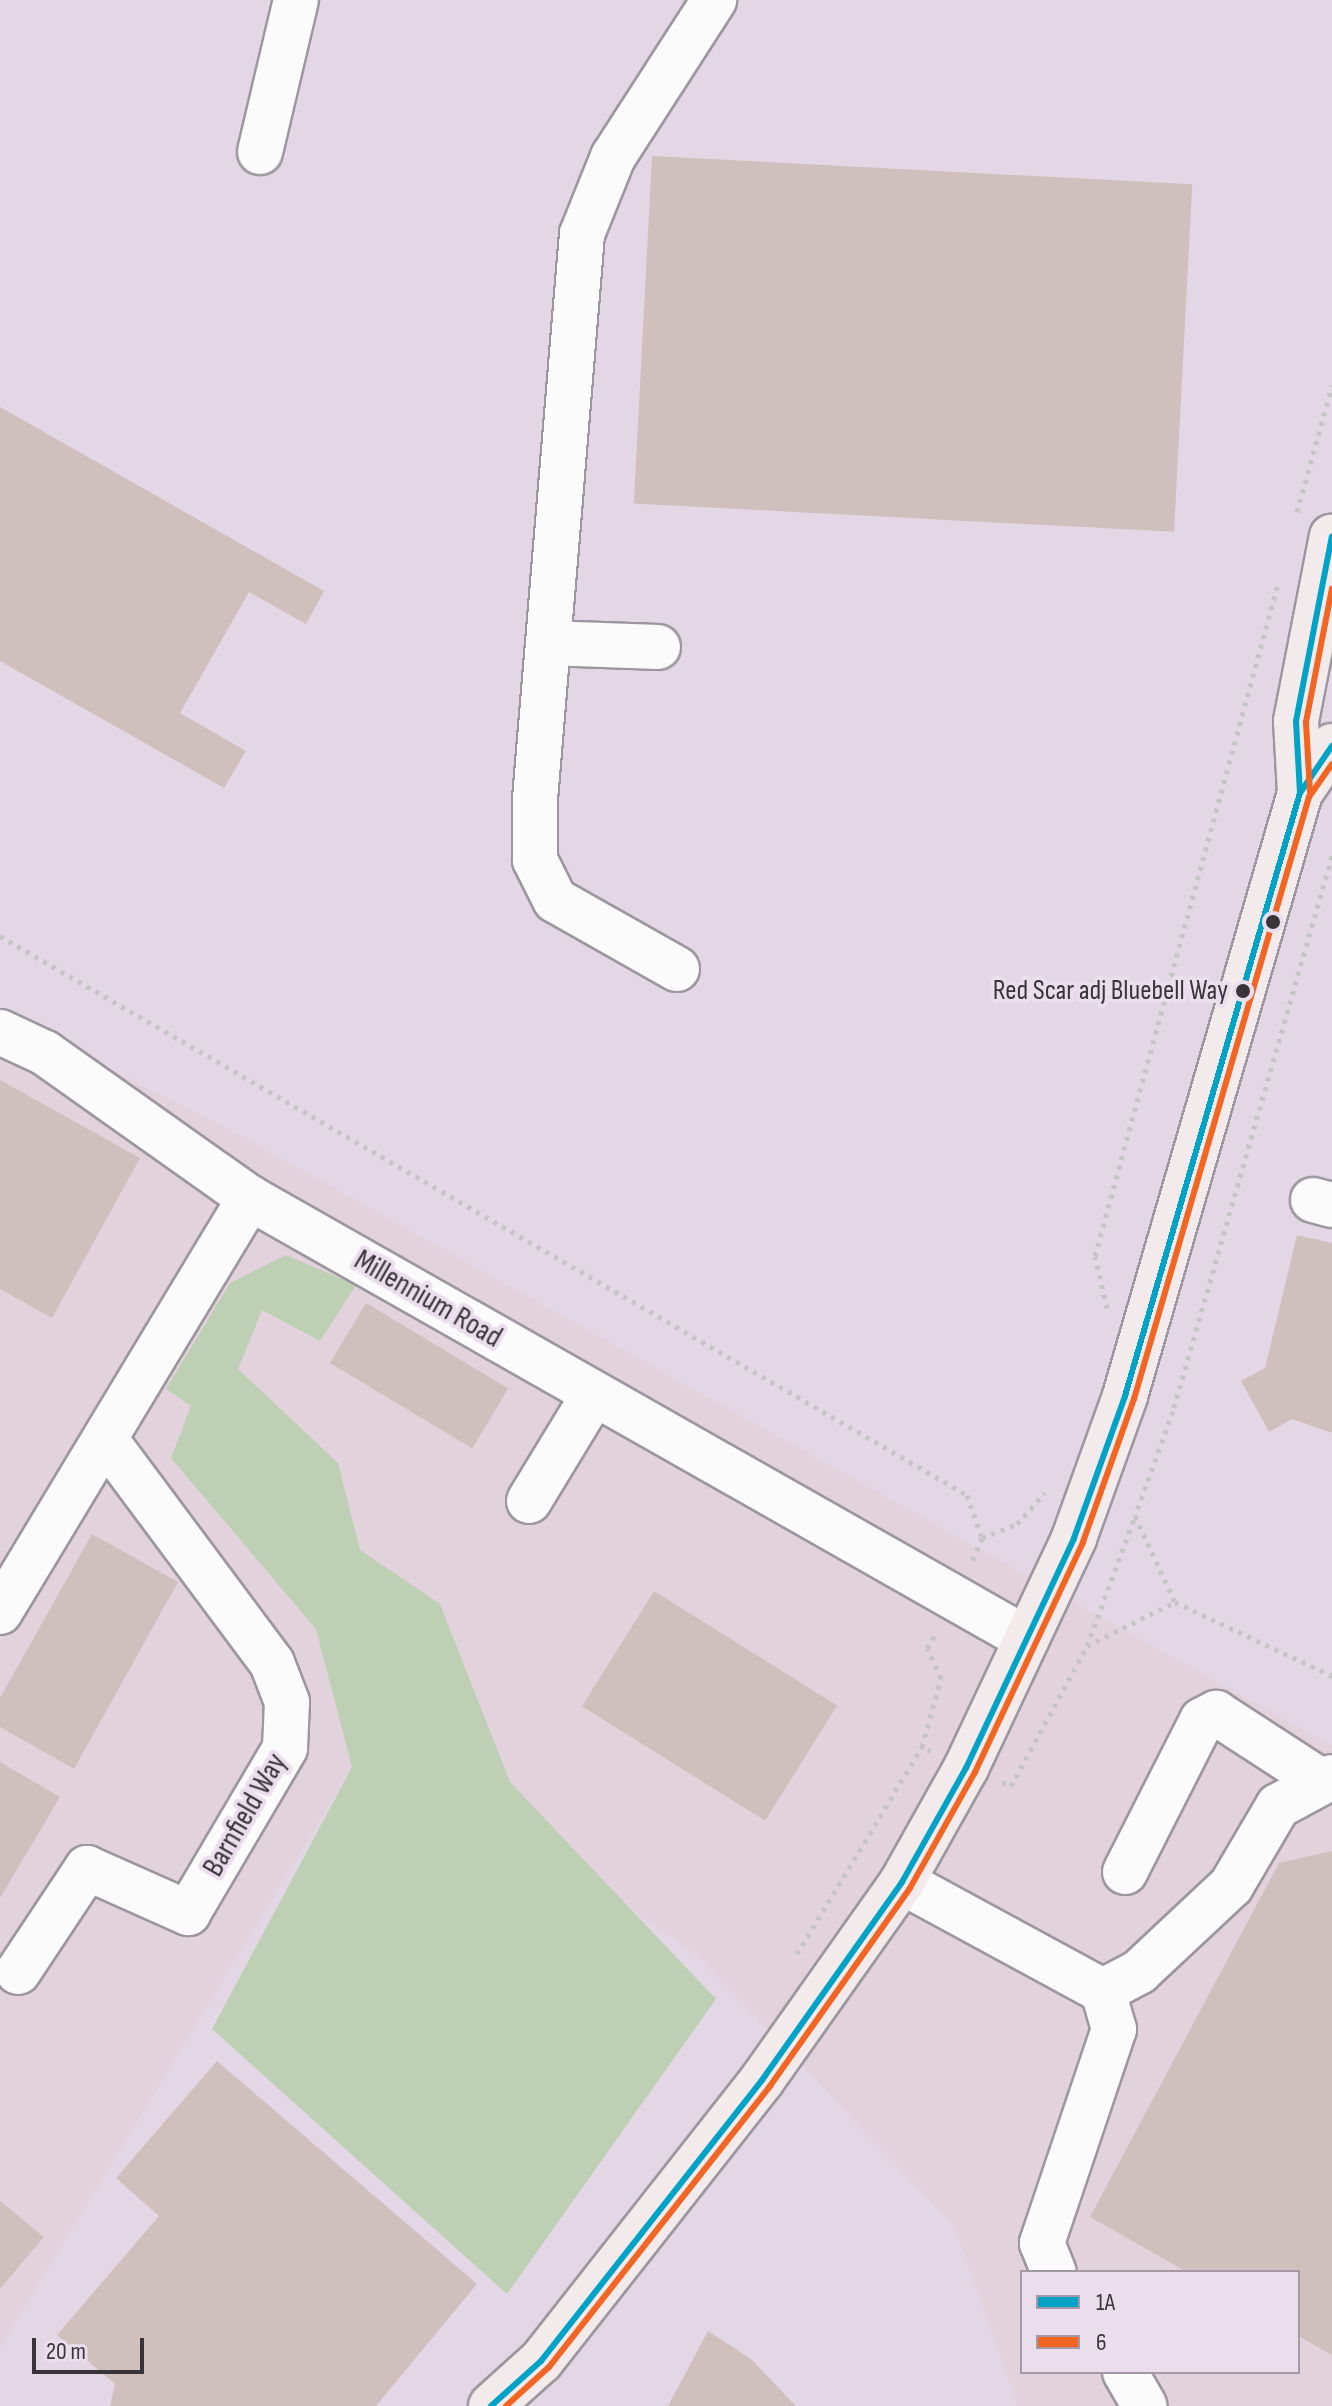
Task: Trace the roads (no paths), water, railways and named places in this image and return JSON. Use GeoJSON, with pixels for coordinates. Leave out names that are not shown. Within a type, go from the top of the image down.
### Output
{"type":"FeatureCollection","features":[{"type":"Feature","properties":{"kind":"main road"},"geometry":{"type":"LineString","coordinates":[[1300,793],[1296,721],[1322,541]]}},
{"type":"Feature","properties":{"kind":"main road"},"geometry":{"type":"LineString","coordinates":[[491,2406],[541,2361],[762,2080],[902,1882],[966,1768],[1074,1538],[1125,1396],[1300,793],[1332,746]]}},
{"type":"Feature","properties":{"kind":"main road"},"geometry":{"type":"LineString","coordinates":[[525,2406],[541,2361]]}},
{"type":"Feature","properties":{"kind":"street"},"geometry":{"type":"LineString","coordinates":[[260,152],[296,0]]}},
{"type":"Feature","properties":{"kind":"street"},"geometry":{"type":"LineString","coordinates":[[677,969],[555,900],[535,860],[535,799],[582,234],[613,157],[714,0]]}},
{"type":"Feature","properties":{"kind":"street"},"geometry":{"type":"LineString","coordinates":[[548,643],[658,647]]}},
{"type":"Feature","properties":{"kind":"street","name":"Millennium Road"},"geometry":{"type":"LineString","coordinates":[[0,1032],[45,1053],[250,1198],[1027,1639]]}},
{"type":"Feature","properties":{"kind":"street"},"geometry":{"type":"LineString","coordinates":[[0,1612],[250,1198]]}},
{"type":"Feature","properties":{"kind":"street"},"geometry":{"type":"LineString","coordinates":[[529,1501],[594,1394]]}},
{"type":"Feature","properties":{"kind":"street","name":"Barnfield Way"},"geometry":{"type":"LineString","coordinates":[[18,1972],[87,1868],[188,1913],[285,1748],[287,1702],[272,1663],[105,1439]]}},
{"type":"Feature","properties":{"kind":"street"},"geometry":{"type":"LineString","coordinates":[[1103,1991],[1139,1972],[1187,1930],[1231,1886],[1278,1806],[1325,1778],[1216,1713],[1202,1720],[1125,1872]]}},
{"type":"Feature","properties":{"kind":"street"},"geometry":{"type":"LineString","coordinates":[[902,1882],[1103,1991],[1114,2029],[1042,2243],[1053,2270]]}},
{"type":"Feature","properties":{"kind":"street"},"geometry":{"type":"LineString","coordinates":[[1126,2374],[1145,2406]]}},
{"type":"Feature","properties":{"kind":"place","name":"Red Scar adj Bluebell Way"},"geometry":{"type":"Point","coordinates":[1243,991]}}]}
